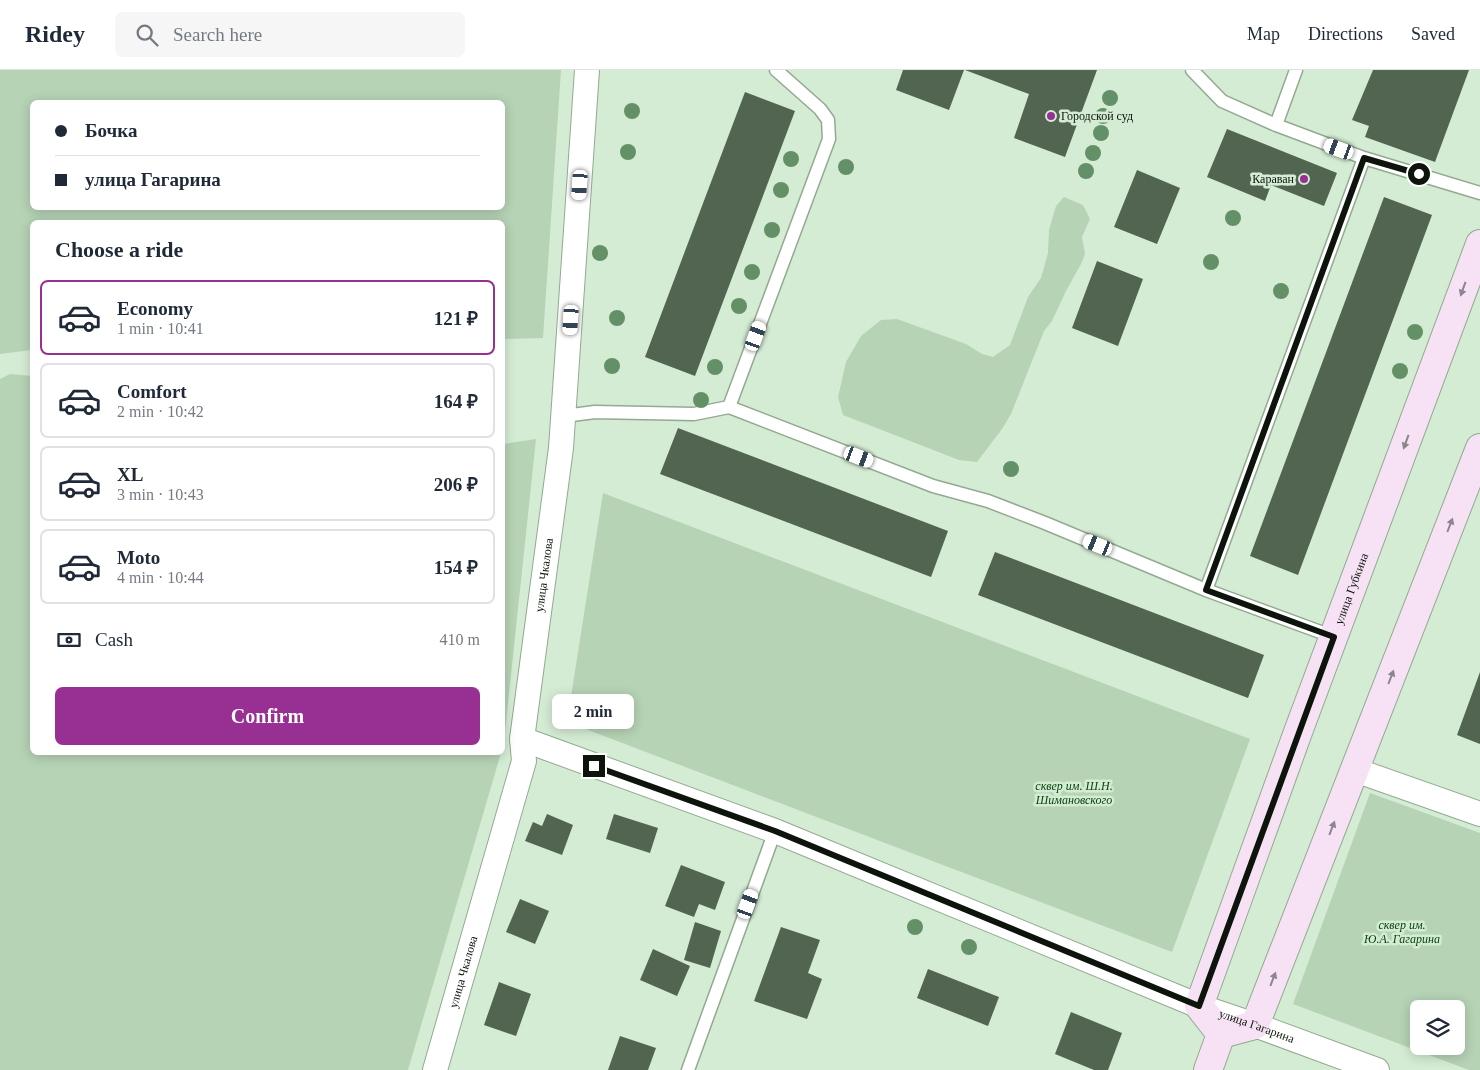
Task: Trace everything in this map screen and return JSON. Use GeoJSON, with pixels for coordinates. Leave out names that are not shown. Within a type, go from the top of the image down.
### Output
{"type":"FeatureCollection","features":[{"type":"Feature","properties":{"kind":"main road","name":"улица Губкина"},"geometry":{"type":"LineString","coordinates":[[1199,1006],[1480,244]]}},
{"type":"Feature","properties":{"kind":"main road"},"geometry":{"type":"LineString","coordinates":[[1221,1034],[1255,1025],[1480,448]]}},
{"type":"Feature","properties":{"kind":"main road"},"geometry":{"type":"LineString","coordinates":[[1199,1006],[1221,1034]]}},
{"type":"Feature","properties":{"kind":"main road"},"geometry":{"type":"LineString","coordinates":[[1208,1070],[1221,1034]]}},
{"type":"Feature","properties":{"kind":"street","name":"улица Чкалова"},"geometry":{"type":"LineString","coordinates":[[435,1070],[524,761],[522,740],[564,416],[587,70]]}},
{"type":"Feature","properties":{"kind":"street","name":"улица Гагарина"},"geometry":{"type":"LineString","coordinates":[[522,740],[775,831],[1199,1006],[1377,1070]]}},
{"type":"Feature","properties":{"kind":"street"},"geometry":{"type":"LineString","coordinates":[[1355,770],[1480,814]]}},
{"type":"Feature","properties":{"kind":"lane"},"geometry":{"type":"LineString","coordinates":[[729,407],[829,139],[828,120],[820,109],[776,70]]}},
{"type":"Feature","properties":{"kind":"lane"},"geometry":{"type":"LineString","coordinates":[[1192,70],[1222,101],[1276,125],[1364,158],[1480,192]]}},
{"type":"Feature","properties":{"kind":"lane"},"geometry":{"type":"LineString","coordinates":[[1276,125],[1296,70]]}},
{"type":"Feature","properties":{"kind":"lane"},"geometry":{"type":"LineString","coordinates":[[1206,590],[1364,158]]}},
{"type":"Feature","properties":{"kind":"lane"},"geometry":{"type":"LineString","coordinates":[[564,416],[594,412],[694,414],[729,407],[933,486],[988,501],[1045,522],[1206,590],[1334,637]]}},
{"type":"Feature","properties":{"kind":"lane"},"geometry":{"type":"LineString","coordinates":[[688,1070],[775,831]]}},
{"type":"Feature","properties":{"kind":"green space"},"geometry":{"type":"Polygon","coordinates":[[[0,70],[561,70],[543,338],[505,339],[505,220],[30,220],[30,350],[0,354],[0,70]]]}},
{"type":"Feature","properties":{"kind":"green space"},"geometry":{"type":"Polygon","coordinates":[[[1064,197],[1083,205],[1090,219],[1082,237],[1085,254],[1052,321],[1044,331],[1011,414],[977,462],[959,460],[843,415],[838,397],[846,362],[861,336],[881,320],[897,319],[966,344],[982,354],[993,357],[1010,345],[1028,297],[1041,278],[1048,253],[1049,230],[1056,206],[1064,197]]]}},
{"type":"Feature","properties":{"kind":"green space"},"geometry":{"type":"Polygon","coordinates":[[[10,374],[30,376],[30,755],[500,755],[408,1070],[0,1070],[0,379],[10,374]]]}},
{"type":"Feature","properties":{"kind":"green space"},"geometry":{"type":"Polygon","coordinates":[[[536,439],[505,732],[505,444],[536,439]]]}},
{"type":"Feature","properties":{"kind":"green space","name":"сквер им. Ш.Н. Шимановского"},"geometry":{"type":"Polygon","coordinates":[[[603,493],[1250,739],[1172,952],[567,722],[603,493]]]}},
{"type":"Feature","properties":{"kind":"green space","name":"сквер им. Ю.А. Гагарина"},"geometry":{"type":"Polygon","coordinates":[[[1370,793],[1480,833],[1480,1070],[1469,1070],[1429,1055],[1465,1055],[1465,1000],[1410,1000],[1410,1048],[1293,1004],[1370,793]]]}},
{"type":"Feature","properties":{"kind":"building"},"geometry":{"type":"Polygon","coordinates":[[[903,70],[964,70],[949,110],[896,90],[903,70]]]}},
{"type":"Feature","properties":{"kind":"building","name":"Городской суд"},"geometry":{"type":"Polygon","coordinates":[[[965,70],[1097,70],[1065,157],[1014,138],[1029,94],[965,70]]]}},
{"type":"Feature","properties":{"kind":"building"},"geometry":{"type":"Polygon","coordinates":[[[1373,70],[1469,70],[1435,162],[1365,137],[1369,126],[1352,120],[1373,70]]]}},
{"type":"Feature","properties":{"kind":"building"},"geometry":{"type":"Polygon","coordinates":[[[745,92],[795,111],[695,376],[645,357],[745,92]]]}},
{"type":"Feature","properties":{"kind":"building"},"geometry":{"type":"Polygon","coordinates":[[[1227,129],[1337,173],[1324,206],[1271,185],[1265,201],[1207,177],[1227,129]]]}},
{"type":"Feature","properties":{"kind":"building"},"geometry":{"type":"Polygon","coordinates":[[[1137,170],[1180,188],[1157,244],[1114,227],[1137,170]]]}},
{"type":"Feature","properties":{"kind":"building"},"geometry":{"type":"Polygon","coordinates":[[[1384,197],[1432,215],[1298,575],[1250,556],[1384,197]]]}},
{"type":"Feature","properties":{"kind":"building"},"geometry":{"type":"Polygon","coordinates":[[[1097,261],[1143,279],[1118,346],[1072,328],[1097,261]]]}},
{"type":"Feature","properties":{"kind":"building"},"geometry":{"type":"Polygon","coordinates":[[[678,428],[948,531],[931,577],[660,474],[678,428]]]}},
{"type":"Feature","properties":{"kind":"building"},"geometry":{"type":"Polygon","coordinates":[[[995,552],[1264,655],[1248,698],[978,595],[995,552]]]}},
{"type":"Feature","properties":{"kind":"building"},"geometry":{"type":"Polygon","coordinates":[[[1480,672],[1480,744],[1457,735],[1480,672]]]}},
{"type":"Feature","properties":{"kind":"building"},"geometry":{"type":"Polygon","coordinates":[[[547,814],[573,825],[562,855],[525,841],[533,822],[542,826],[547,814]]]}},
{"type":"Feature","properties":{"kind":"building"},"geometry":{"type":"Polygon","coordinates":[[[614,814],[658,828],[650,853],[606,839],[614,814]]]}},
{"type":"Feature","properties":{"kind":"building"},"geometry":{"type":"Polygon","coordinates":[[[681,865],[725,882],[715,910],[699,904],[694,917],[665,906],[681,865]]]}},
{"type":"Feature","properties":{"kind":"building"},"geometry":{"type":"Polygon","coordinates":[[[520,899],[549,911],[535,944],[506,932],[520,899]]]}},
{"type":"Feature","properties":{"kind":"building"},"geometry":{"type":"Polygon","coordinates":[[[695,922],[721,931],[710,968],[684,960],[695,922]]]}},
{"type":"Feature","properties":{"kind":"building"},"geometry":{"type":"Polygon","coordinates":[[[781,927],[820,940],[808,973],[822,979],[807,1019],[754,1001],[781,927]]]}},
{"type":"Feature","properties":{"kind":"building"},"geometry":{"type":"Polygon","coordinates":[[[653,949],[690,966],[677,996],[640,980],[653,949]]]}},
{"type":"Feature","properties":{"kind":"building"},"geometry":{"type":"Polygon","coordinates":[[[928,969],[999,997],[988,1026],[917,998],[928,969]]]}},
{"type":"Feature","properties":{"kind":"building"},"geometry":{"type":"Polygon","coordinates":[[[499,982],[531,994],[516,1036],[484,1025],[499,982]]]}},
{"type":"Feature","properties":{"kind":"building"},"geometry":{"type":"Polygon","coordinates":[[[1071,1012],[1122,1033],[1108,1070],[1094,1070],[1055,1054],[1071,1012]]]}},
{"type":"Feature","properties":{"kind":"building"},"geometry":{"type":"Polygon","coordinates":[[[620,1036],[656,1048],[648,1070],[608,1070],[620,1036]]]}},
{"type":"Feature","properties":{"kind":"place","name":"Городской суд"},"geometry":{"type":"Point","coordinates":[1051,116]}},
{"type":"Feature","properties":{"kind":"place","name":"Караван"},"geometry":{"type":"Point","coordinates":[1304,179]}},
{"type":"Feature","properties":{"kind":"route"},"geometry":{"type":"LineString","coordinates":[[594,766],[775,831],[1199,1006],[1334,637],[1206,590],[1364,158],[1419,174]]}}]}
